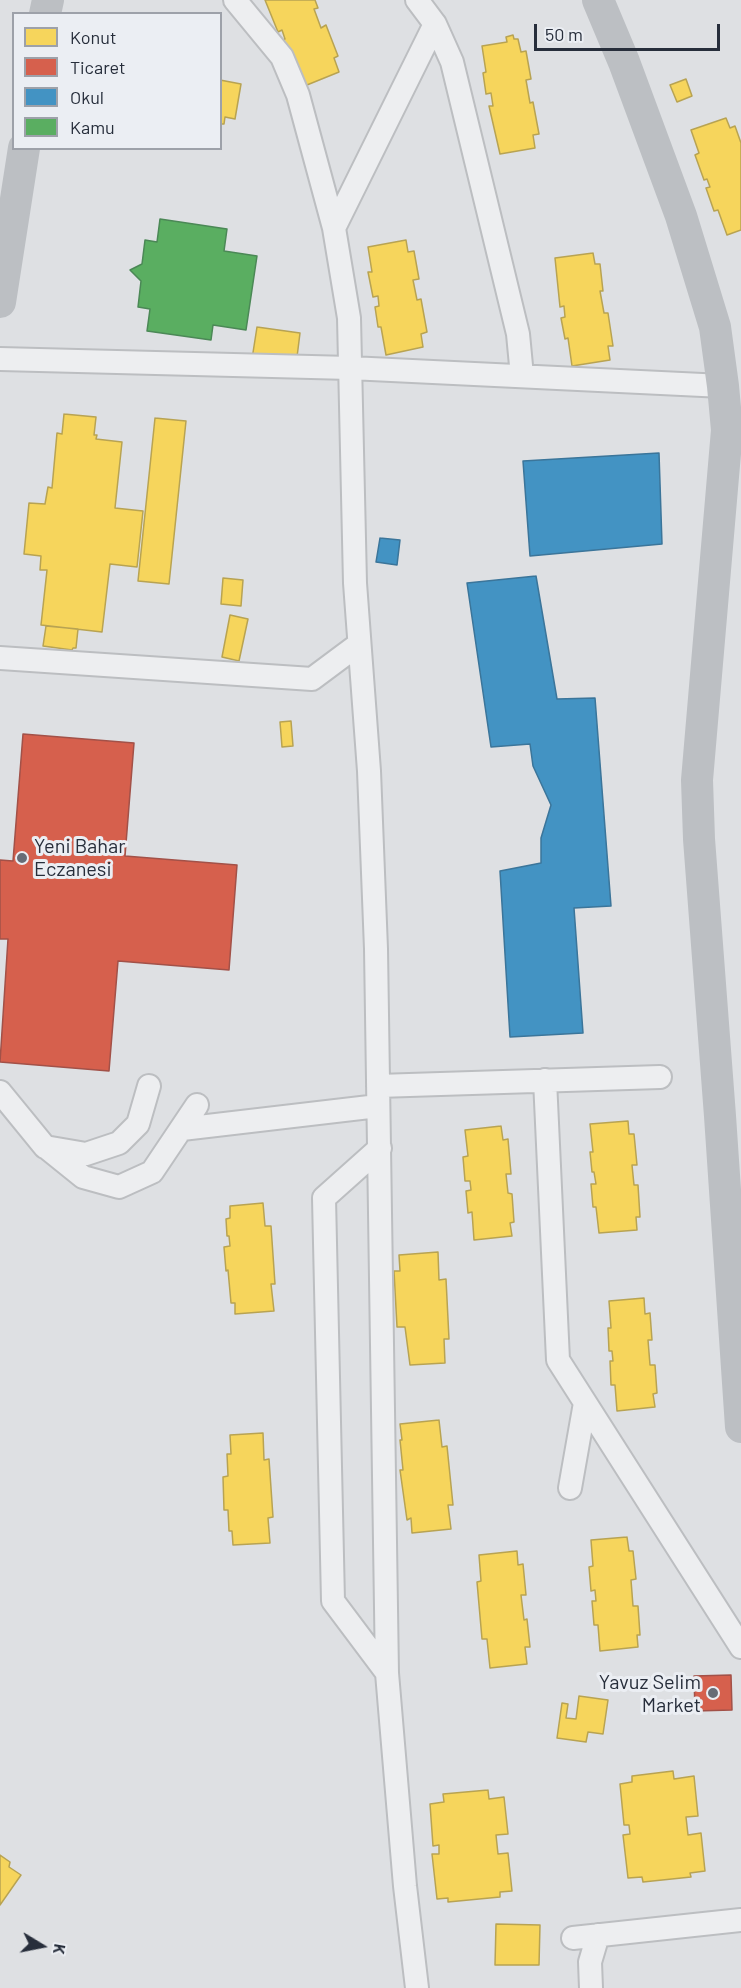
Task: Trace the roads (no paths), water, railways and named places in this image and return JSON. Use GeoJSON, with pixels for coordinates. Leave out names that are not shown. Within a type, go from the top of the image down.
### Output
{"type":"FeatureCollection","features":[{"type":"Feature","properties":{"kind":"street"},"geometry":{"type":"LineString","coordinates":[[235,0],[282,57],[298,95],[334,228],[350,318],[355,583],[370,795],[376,949],[387,1673],[405,1886],[417,1988]]}},
{"type":"Feature","properties":{"kind":"street"},"geometry":{"type":"LineString","coordinates":[[417,0],[435,24],[452,62],[519,334],[522,376]]}},
{"type":"Feature","properties":{"kind":"street"},"geometry":{"type":"LineString","coordinates":[[598,0],[624,62],[681,216],[732,392],[697,780],[699,839],[731,1115],[741,1427]]}},
{"type":"Feature","properties":{"kind":"street"},"geometry":{"type":"LineString","coordinates":[[334,228],[435,24]]}},
{"type":"Feature","properties":{"kind":"street"},"geometry":{"type":"LineString","coordinates":[[0,300],[24,150]]}},
{"type":"Feature","properties":{"kind":"street"},"geometry":{"type":"LineString","coordinates":[[0,359],[350,368],[522,376],[732,392]]}},
{"type":"Feature","properties":{"kind":"street"},"geometry":{"type":"LineString","coordinates":[[0,658],[312,679],[359,644]]}},
{"type":"Feature","properties":{"kind":"street"},"geometry":{"type":"LineString","coordinates":[[182,1129],[378,1096],[544,1080],[660,1077]]}},
{"type":"Feature","properties":{"kind":"street"},"geometry":{"type":"LineString","coordinates":[[544,1080],[558,1360],[741,1647]]}},
{"type":"Feature","properties":{"kind":"street"},"geometry":{"type":"LineString","coordinates":[[45,1147],[86,1154],[119,1143],[138,1124],[149,1086]]}},
{"type":"Feature","properties":{"kind":"street"},"geometry":{"type":"LineString","coordinates":[[0,1092],[45,1147],[83,1177],[119,1186],[152,1172],[197,1105]]}},
{"type":"Feature","properties":{"kind":"street"},"geometry":{"type":"LineString","coordinates":[[380,1148],[324,1198],[333,1601],[387,1673]]}},
{"type":"Feature","properties":{"kind":"street"},"geometry":{"type":"LineString","coordinates":[[570,1488],[585,1403]]}},
{"type":"Feature","properties":{"kind":"street"},"geometry":{"type":"LineString","coordinates":[[573,1938],[741,1920]]}},
{"type":"Feature","properties":{"kind":"street"},"geometry":{"type":"LineString","coordinates":[[591,1988],[590,1962],[598,1935]]}},
{"type":"Feature","properties":{"kind":"place","name":"Yeni Bahar Eczanesi"},"geometry":{"type":"Point","coordinates":[22,858]}},
{"type":"Feature","properties":{"kind":"place","name":"Yavuz Selim Market"},"geometry":{"type":"Point","coordinates":[713,1693]}}]}
